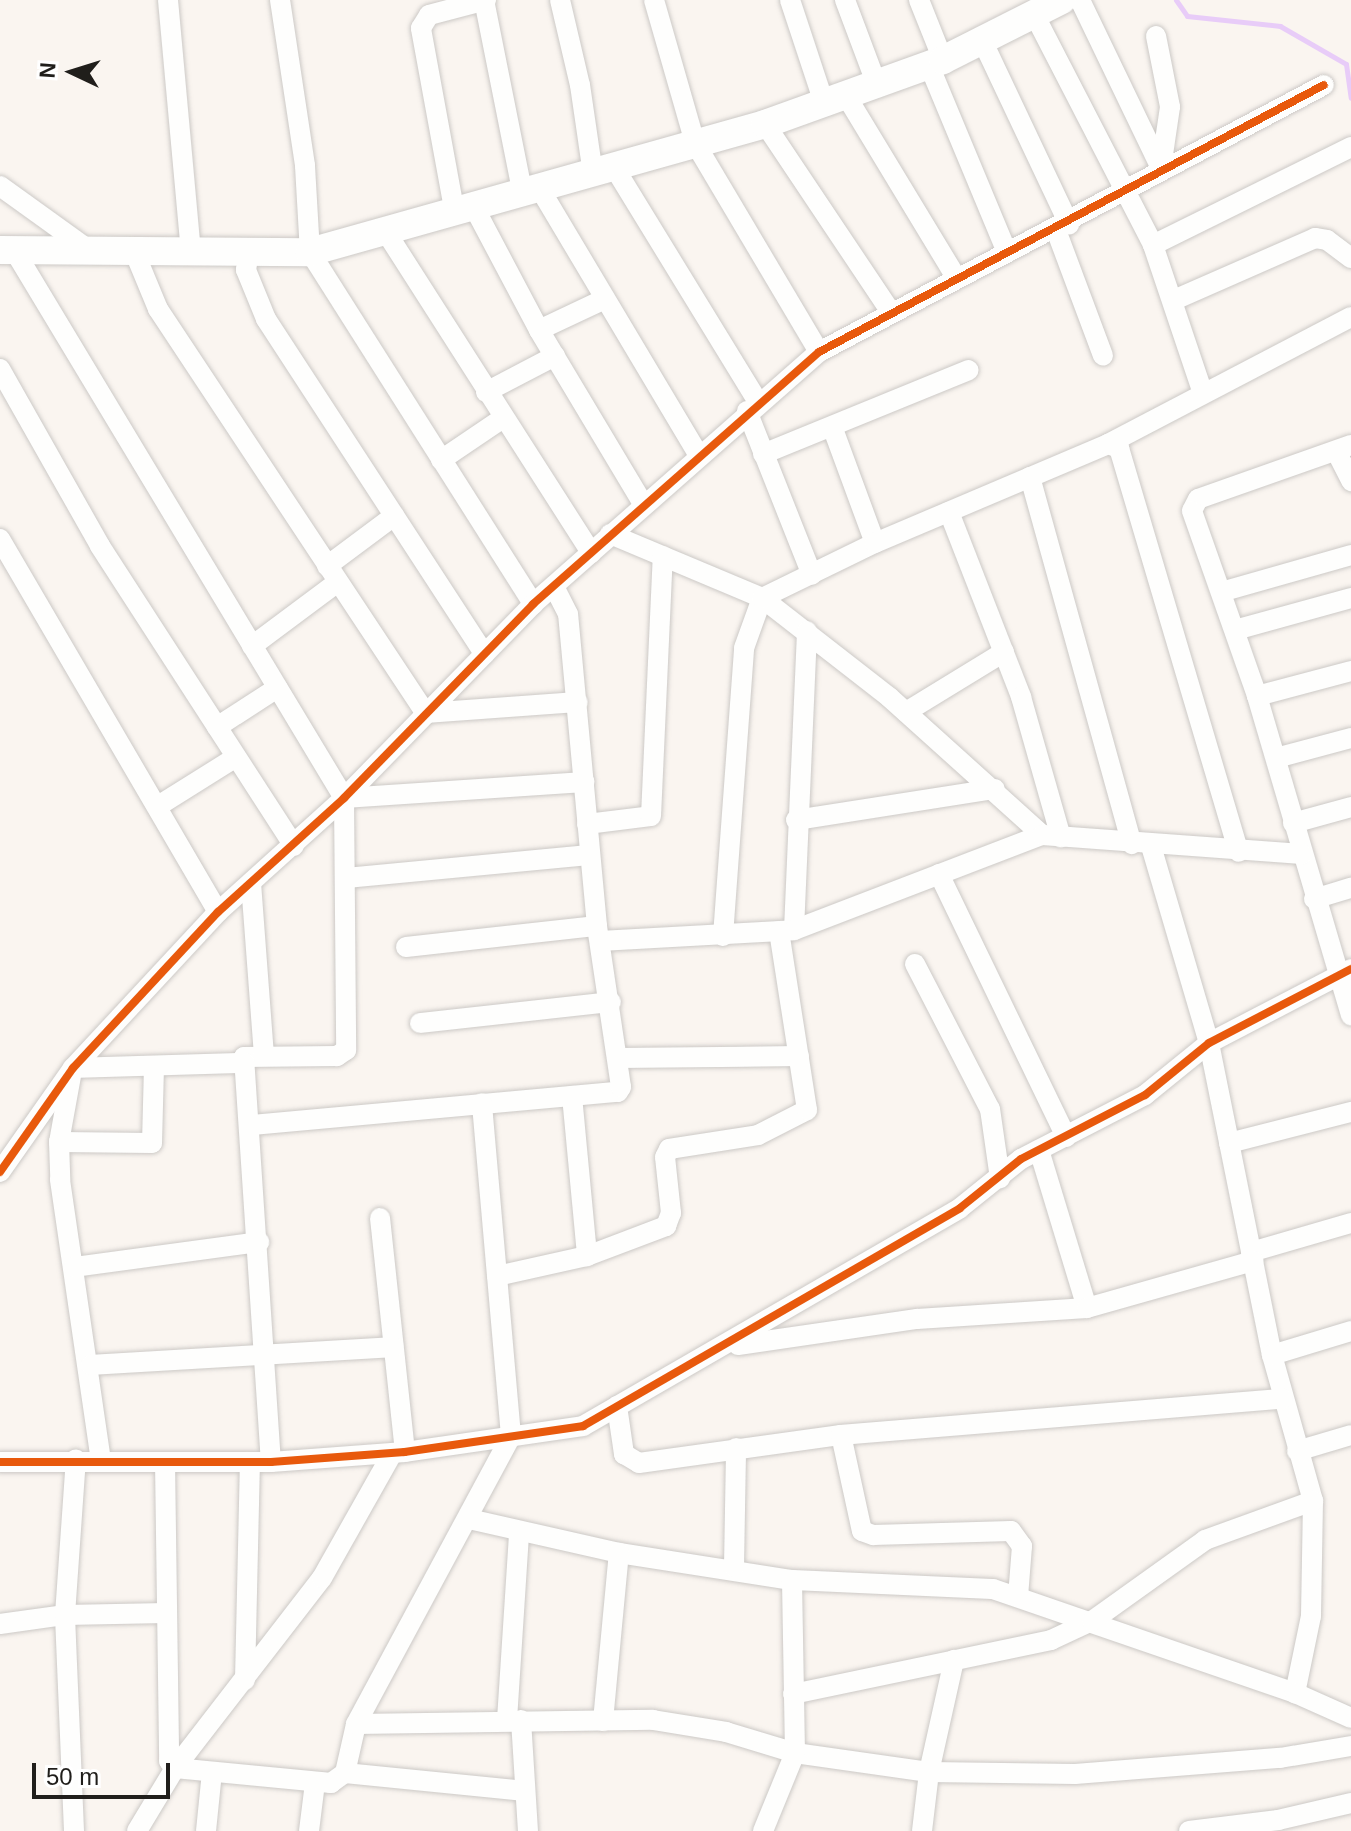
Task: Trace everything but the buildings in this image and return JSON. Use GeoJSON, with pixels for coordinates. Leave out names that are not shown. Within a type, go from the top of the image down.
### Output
{"type":"FeatureCollection","features":[{"type":"Feature","properties":{"kind":"street"},"geometry":{"type":"LineString","coordinates":[[168,0],[191,254]]}},
{"type":"Feature","properties":{"kind":"street"},"geometry":{"type":"LineString","coordinates":[[280,0],[305,166],[310,252],[533,604]]}},
{"type":"Feature","properties":{"kind":"street"},"geometry":{"type":"LineString","coordinates":[[643,504],[465,212],[421,28],[429,15],[485,0],[531,192],[605,299],[698,454]]}},
{"type":"Feature","properties":{"kind":"street"},"geometry":{"type":"LineString","coordinates":[[560,0],[603,171],[753,407],[763,454],[812,575]]}},
{"type":"Feature","properties":{"kind":"street"},"geometry":{"type":"LineString","coordinates":[[654,0],[695,143],[819,352]]}},
{"type":"Feature","properties":{"kind":"street"},"geometry":{"type":"LineString","coordinates":[[790,0],[834,99],[956,277]]}},
{"type":"Feature","properties":{"kind":"street"},"geometry":{"type":"LineString","coordinates":[[845,0],[877,85]]}},
{"type":"Feature","properties":{"kind":"street"},"geometry":{"type":"LineString","coordinates":[[919,0],[936,62],[1007,252]]}},
{"type":"Feature","properties":{"kind":"street"},"geometry":{"type":"LineString","coordinates":[[7,250],[191,254],[310,252],[465,212],[765,124],[936,62],[1062,0]]}},
{"type":"Feature","properties":{"kind":"street"},"geometry":{"type":"LineString","coordinates":[[1080,0],[1161,168]]}},
{"type":"Feature","properties":{"kind":"street"},"geometry":{"type":"LineString","coordinates":[[1034,14],[1126,187],[1153,245],[1174,300],[1203,394]]}},
{"type":"Feature","properties":{"kind":"street"},"geometry":{"type":"LineString","coordinates":[[1156,36],[1170,107],[1161,168]]}},
{"type":"Feature","properties":{"kind":"street"},"geometry":{"type":"LineString","coordinates":[[982,40],[1062,227],[1103,356]]}},
{"type":"Feature","properties":{"kind":"street"},"geometry":{"type":"LineString","coordinates":[[0,1172],[73,1068],[218,912],[344,798],[533,604],[698,454],[819,352],[956,277],[1062,227],[1161,168],[1324,85]]}},
{"type":"Feature","properties":{"kind":"street"},"geometry":{"type":"LineString","coordinates":[[765,124],[890,311]]}},
{"type":"Feature","properties":{"kind":"street"},"geometry":{"type":"LineString","coordinates":[[1153,245],[1351,147]]}},
{"type":"Feature","properties":{"kind":"street"},"geometry":{"type":"LineString","coordinates":[[0,186],[89,250]]}},
{"type":"Feature","properties":{"kind":"street"},"geometry":{"type":"LineString","coordinates":[[386,232],[591,553]]}},
{"type":"Feature","properties":{"kind":"street"},"geometry":{"type":"LineString","coordinates":[[1174,300],[1315,238],[1327,240],[1351,258]]}},
{"type":"Feature","properties":{"kind":"street"},"geometry":{"type":"LineString","coordinates":[[7,250],[344,798],[346,1050],[337,1056],[154,1069],[73,1068]]}},
{"type":"Feature","properties":{"kind":"street"},"geometry":{"type":"LineString","coordinates":[[134,251],[158,309],[425,713]]}},
{"type":"Feature","properties":{"kind":"street"},"geometry":{"type":"LineString","coordinates":[[249,254],[246,270],[266,319],[484,654]]}},
{"type":"Feature","properties":{"kind":"street"},"geometry":{"type":"LineString","coordinates":[[539,330],[605,299]]}},
{"type":"Feature","properties":{"kind":"street"},"geometry":{"type":"LineString","coordinates":[[723,936],[744,648],[762,598],[875,543],[1108,444],[1351,317]]}},
{"type":"Feature","properties":{"kind":"street"},"geometry":{"type":"LineString","coordinates":[[486,392],[555,356]]}},
{"type":"Feature","properties":{"kind":"street"},"geometry":{"type":"LineString","coordinates":[[0,369],[100,546],[294,846]]}},
{"type":"Feature","properties":{"kind":"street"},"geometry":{"type":"LineString","coordinates":[[763,454],[833,429],[969,370]]}},
{"type":"Feature","properties":{"kind":"street"},"geometry":{"type":"LineString","coordinates":[[441,460],[503,418]]}},
{"type":"Feature","properties":{"kind":"street"},"geometry":{"type":"LineString","coordinates":[[833,429],[875,543]]}},
{"type":"Feature","properties":{"kind":"street"},"geometry":{"type":"LineString","coordinates":[[1108,444],[1119,448],[1239,852]]}},
{"type":"Feature","properties":{"kind":"street"},"geometry":{"type":"LineString","coordinates":[[1351,481],[1344,448],[1193,504],[1276,758],[1314,899],[1344,972],[1351,1015]]}},
{"type":"Feature","properties":{"kind":"street"},"geometry":{"type":"LineString","coordinates":[[1030,477],[1142,845],[1209,1043],[1272,1355],[1313,1501],[1311,1616],[1295,1693]]}},
{"type":"Feature","properties":{"kind":"street"},"geometry":{"type":"LineString","coordinates":[[949,512],[1004,652],[1051,836]]}},
{"type":"Feature","properties":{"kind":"street"},"geometry":{"type":"LineString","coordinates":[[252,646],[394,516]]}},
{"type":"Feature","properties":{"kind":"street"},"geometry":{"type":"LineString","coordinates":[[610,534],[762,598],[906,712],[1051,836]]}},
{"type":"Feature","properties":{"kind":"street"},"geometry":{"type":"LineString","coordinates":[[0,539],[218,912]]}},
{"type":"Feature","properties":{"kind":"street"},"geometry":{"type":"LineString","coordinates":[[1221,592],[1351,555]]}},
{"type":"Feature","properties":{"kind":"street"},"geometry":{"type":"LineString","coordinates":[[587,824],[644,818],[653,810],[663,556]]}},
{"type":"Feature","properties":{"kind":"street"},"geometry":{"type":"LineString","coordinates":[[252,1125],[618,1092],[618,1058],[589,855],[568,614],[554,586]]}},
{"type":"Feature","properties":{"kind":"street"},"geometry":{"type":"LineString","coordinates":[[1235,630],[1351,598]]}},
{"type":"Feature","properties":{"kind":"street"},"geometry":{"type":"LineString","coordinates":[[497,1276],[587,1256],[666,1226],[671,1213],[665,1157],[675,1145],[758,1135],[805,1112],[787,931],[807,631]]}},
{"type":"Feature","properties":{"kind":"street"},"geometry":{"type":"LineString","coordinates":[[906,712],[1004,652]]}},
{"type":"Feature","properties":{"kind":"street"},"geometry":{"type":"LineString","coordinates":[[1257,696],[1351,671]]}},
{"type":"Feature","properties":{"kind":"street"},"geometry":{"type":"LineString","coordinates":[[217,727],[277,688]]}},
{"type":"Feature","properties":{"kind":"street"},"geometry":{"type":"LineString","coordinates":[[425,713],[578,702]]}},
{"type":"Feature","properties":{"kind":"street"},"geometry":{"type":"LineString","coordinates":[[1276,758],[1351,738]]}},
{"type":"Feature","properties":{"kind":"street"},"geometry":{"type":"LineString","coordinates":[[158,806],[236,757]]}},
{"type":"Feature","properties":{"kind":"street"},"geometry":{"type":"LineString","coordinates":[[344,798],[584,782]]}},
{"type":"Feature","properties":{"kind":"street"},"geometry":{"type":"LineString","coordinates":[[796,820],[995,789]]}},
{"type":"Feature","properties":{"kind":"street"},"geometry":{"type":"LineString","coordinates":[[1293,823],[1351,807]]}},
{"type":"Feature","properties":{"kind":"street"},"geometry":{"type":"LineString","coordinates":[[406,947],[598,934],[723,936],[787,931],[1051,836],[1239,852],[1302,854]]}},
{"type":"Feature","properties":{"kind":"street"},"geometry":{"type":"LineString","coordinates":[[346,878],[589,855]]}},
{"type":"Feature","properties":{"kind":"street"},"geometry":{"type":"LineString","coordinates":[[939,874],[1066,1137]]}},
{"type":"Feature","properties":{"kind":"street"},"geometry":{"type":"LineString","coordinates":[[245,1680],[261,1462],[265,1357],[252,1125],[251,883]]}},
{"type":"Feature","properties":{"kind":"street"},"geometry":{"type":"LineString","coordinates":[[1314,899],[1351,888]]}},
{"type":"Feature","properties":{"kind":"street"},"geometry":{"type":"LineString","coordinates":[[915,964],[990,1109],[1000,1178]]}},
{"type":"Feature","properties":{"kind":"street"},"geometry":{"type":"LineString","coordinates":[[0,1462],[76,1459],[261,1462],[398,1453],[583,1426],[727,1347],[960,1208],[1039,1150],[1145,1095],[1209,1043],[1344,972]]}},
{"type":"Feature","properties":{"kind":"street"},"geometry":{"type":"LineString","coordinates":[[420,1023],[611,1002]]}},
{"type":"Feature","properties":{"kind":"street"},"geometry":{"type":"LineString","coordinates":[[618,1058],[799,1056]]}},
{"type":"Feature","properties":{"kind":"street"},"geometry":{"type":"LineString","coordinates":[[73,1068],[59,1142],[74,1267],[91,1365],[101,1460]]}},
{"type":"Feature","properties":{"kind":"street"},"geometry":{"type":"LineString","coordinates":[[59,1142],[152,1143],[154,1069]]}},
{"type":"Feature","properties":{"kind":"street"},"geometry":{"type":"LineString","coordinates":[[572,1096],[587,1256]]}},
{"type":"Feature","properties":{"kind":"street"},"geometry":{"type":"LineString","coordinates":[[345,1773],[356,1724],[511,1436],[482,1103]]}},
{"type":"Feature","properties":{"kind":"street"},"geometry":{"type":"LineString","coordinates":[[1229,1143],[1351,1112]]}},
{"type":"Feature","properties":{"kind":"street"},"geometry":{"type":"LineString","coordinates":[[1039,1150],[1087,1308]]}},
{"type":"Feature","properties":{"kind":"street"},"geometry":{"type":"LineString","coordinates":[[137,1831],[175,1768],[322,1578],[398,1453],[393,1347],[380,1218]]}},
{"type":"Feature","properties":{"kind":"street"},"geometry":{"type":"LineString","coordinates":[[727,1347],[917,1319],[1087,1308],[1351,1223]]}},
{"type":"Feature","properties":{"kind":"street"},"geometry":{"type":"LineString","coordinates":[[74,1267],[259,1242]]}},
{"type":"Feature","properties":{"kind":"street"},"geometry":{"type":"LineString","coordinates":[[1272,1355],[1351,1331]]}},
{"type":"Feature","properties":{"kind":"street"},"geometry":{"type":"LineString","coordinates":[[91,1365],[393,1347]]}},
{"type":"Feature","properties":{"kind":"street"},"geometry":{"type":"LineString","coordinates":[[617,1406],[629,1461],[841,1435],[1283,1399]]}},
{"type":"Feature","properties":{"kind":"street"},"geometry":{"type":"LineString","coordinates":[[841,1435],[862,1531],[873,1535],[1011,1531],[1022,1546],[1018,1597]]}},
{"type":"Feature","properties":{"kind":"street"},"geometry":{"type":"LineString","coordinates":[[1297,1451],[1351,1435]]}},
{"type":"Feature","properties":{"kind":"street"},"geometry":{"type":"LineString","coordinates":[[734,1567],[736,1448]]}},
{"type":"Feature","properties":{"kind":"street"},"geometry":{"type":"LineString","coordinates":[[74,1831],[65,1615],[76,1459]]}},
{"type":"Feature","properties":{"kind":"street"},"geometry":{"type":"LineString","coordinates":[[165,1462],[166,1750],[175,1768]]}},
{"type":"Feature","properties":{"kind":"street"},"geometry":{"type":"LineString","coordinates":[[793,1694],[1051,1640],[1092,1621],[1205,1540],[1313,1501]]}},
{"type":"Feature","properties":{"kind":"street"},"geometry":{"type":"LineString","coordinates":[[469,1519],[619,1553],[734,1567],[792,1580],[993,1589],[1295,1693],[1351,1718]]}},
{"type":"Feature","properties":{"kind":"street"},"geometry":{"type":"LineString","coordinates":[[519,1532],[514,1720],[528,1831]]}},
{"type":"Feature","properties":{"kind":"street"},"geometry":{"type":"LineString","coordinates":[[603,1721],[619,1553]]}},
{"type":"Feature","properties":{"kind":"street"},"geometry":{"type":"LineString","coordinates":[[763,1831],[795,1753],[792,1580]]}},
{"type":"Feature","properties":{"kind":"street"},"geometry":{"type":"LineString","coordinates":[[0,1624],[65,1615],[166,1613]]}},
{"type":"Feature","properties":{"kind":"street"},"geometry":{"type":"LineString","coordinates":[[922,1831],[929,1772],[954,1660]]}},
{"type":"Feature","properties":{"kind":"street"},"geometry":{"type":"LineString","coordinates":[[356,1724],[653,1720],[726,1732],[795,1753],[929,1772],[1075,1774],[1280,1758],[1351,1746]]}},
{"type":"Feature","properties":{"kind":"street"},"geometry":{"type":"LineString","coordinates":[[175,1768],[315,1783],[331,1783],[345,1773],[525,1791]]}},
{"type":"Feature","properties":{"kind":"street"},"geometry":{"type":"LineString","coordinates":[[206,1831],[212,1772]]}},
{"type":"Feature","properties":{"kind":"street"},"geometry":{"type":"LineString","coordinates":[[309,1831],[315,1783]]}},
{"type":"Feature","properties":{"kind":"street"},"geometry":{"type":"LineString","coordinates":[[1189,1831],[1278,1820],[1351,1803]]}},
{"type":"Feature","properties":{"kind":"waterway"},"geometry":{"type":"LineString","coordinates":[[1176,0],[1187,16],[1280,26],[1346,64],[1351,98]]}},
{"type":"Feature","properties":{"kind":"cycle path"},"geometry":{"type":"LineString","coordinates":[[0,1172],[73,1068],[218,912],[344,798],[533,604],[819,352],[1324,85]]}},
{"type":"Feature","properties":{"kind":"cycle path"},"geometry":{"type":"LineString","coordinates":[[0,1462],[271,1462],[405,1452],[583,1426],[960,1208],[1021,1159],[1145,1095],[1209,1043],[1351,969]]}}]}
